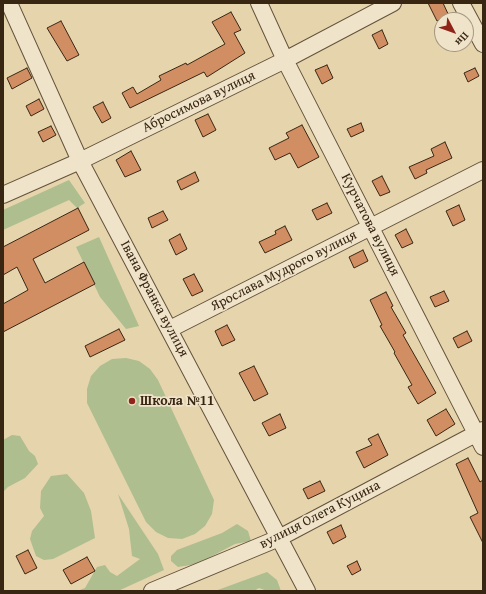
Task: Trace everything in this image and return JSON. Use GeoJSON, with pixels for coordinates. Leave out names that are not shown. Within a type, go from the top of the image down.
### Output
{"type":"FeatureCollection","features":[{"type":"Feature","properties":{"kind":"street","name":"Івана Франка вулиця"},"geometry":{"type":"LineString","coordinates":[[9,3],[80,161],[307,591]]}},
{"type":"Feature","properties":{"kind":"street","name":"Курчатова вулиця"},"geometry":{"type":"LineString","coordinates":[[259,3],[285,60],[481,437]]}},
{"type":"Feature","properties":{"kind":"street","name":"Абросимова вулиця"},"geometry":{"type":"LineString","coordinates":[[3,195],[80,161],[285,60],[393,3]]}},
{"type":"Feature","properties":{"kind":"street"},"geometry":{"type":"LineString","coordinates":[[461,3],[483,44]]}},
{"type":"Feature","properties":{"kind":"street","name":"Ярослава Мудрого вулиця"},"geometry":{"type":"LineString","coordinates":[[170,329],[483,170]]}},
{"type":"Feature","properties":{"kind":"street","name":"вулиця Олега Куцина"},"geometry":{"type":"LineString","coordinates":[[152,591],[279,538],[481,437]]}},
{"type":"Feature","properties":{"kind":"green space"},"geometry":{"type":"Polygon","coordinates":[[[69,180],[85,203],[77,208],[69,200],[3,230],[3,210],[69,180]]]}},
{"type":"Feature","properties":{"kind":"green space"},"geometry":{"type":"Polygon","coordinates":[[[99,237],[139,326],[126,329],[100,297],[76,247],[99,237]]]}},
{"type":"Feature","properties":{"kind":"green space"},"geometry":{"type":"Polygon","coordinates":[[[126,358],[139,361],[150,369],[158,380],[214,500],[212,514],[205,526],[195,534],[182,539],[168,538],[156,532],[146,522],[87,403],[87,389],[91,376],[100,366],[112,359],[126,358]]]}},
{"type":"Feature","properties":{"kind":"green space"},"geometry":{"type":"Polygon","coordinates":[[[12,435],[20,436],[29,451],[35,456],[38,464],[25,478],[8,487],[3,492],[3,440],[12,435]]]}},
{"type":"Feature","properties":{"kind":"green space"},"geometry":{"type":"Polygon","coordinates":[[[67,474],[84,493],[91,511],[95,538],[53,559],[44,560],[36,556],[30,539],[32,531],[44,516],[40,508],[41,491],[51,476],[67,474]]]}},
{"type":"Feature","properties":{"kind":"green space"},"geometry":{"type":"Polygon","coordinates":[[[118,494],[158,554],[164,570],[118,591],[77,591],[85,588],[97,567],[105,565],[110,572],[117,576],[140,559],[132,556],[129,529],[118,494]]]}},
{"type":"Feature","properties":{"kind":"green space"},"geometry":{"type":"Polygon","coordinates":[[[237,524],[248,531],[251,541],[235,544],[197,564],[178,567],[171,561],[171,556],[177,550],[222,533],[237,524]]]}},
{"type":"Feature","properties":{"kind":"green space"},"geometry":{"type":"Polygon","coordinates":[[[267,572],[277,580],[281,591],[267,591],[259,588],[254,591],[215,591],[267,572]]]}},
{"type":"Feature","properties":{"kind":"building"},"geometry":{"type":"Polygon","coordinates":[[[428,3],[443,3],[447,12],[434,12],[434,15],[428,3]]]}},
{"type":"Feature","properties":{"kind":"building"},"geometry":{"type":"Polygon","coordinates":[[[231,12],[241,30],[234,33],[245,53],[207,77],[204,72],[130,108],[122,93],[133,87],[137,94],[161,80],[159,76],[186,63],[187,65],[225,44],[212,22],[231,12]]]}},
{"type":"Feature","properties":{"kind":"building"},"geometry":{"type":"Polygon","coordinates":[[[61,21],[79,55],[67,61],[47,28],[61,21]]]}},
{"type":"Feature","properties":{"kind":"building"},"geometry":{"type":"Polygon","coordinates":[[[382,30],[388,44],[379,49],[372,35],[382,30]]]}},
{"type":"Feature","properties":{"kind":"building"},"geometry":{"type":"Polygon","coordinates":[[[327,65],[333,78],[322,84],[315,70],[327,65]]]}},
{"type":"Feature","properties":{"kind":"building"},"geometry":{"type":"Polygon","coordinates":[[[27,68],[32,78],[12,89],[7,78],[27,68]]]}},
{"type":"Feature","properties":{"kind":"building"},"geometry":{"type":"Polygon","coordinates":[[[475,68],[479,76],[468,82],[464,73],[475,68]]]}},
{"type":"Feature","properties":{"kind":"building"},"geometry":{"type":"Polygon","coordinates":[[[39,99],[44,109],[31,116],[26,106],[39,99]]]}},
{"type":"Feature","properties":{"kind":"building"},"geometry":{"type":"Polygon","coordinates":[[[103,102],[111,118],[102,123],[93,107],[103,102]]]}},
{"type":"Feature","properties":{"kind":"building"},"geometry":{"type":"Polygon","coordinates":[[[208,114],[216,130],[203,137],[195,120],[208,114]]]}},
{"type":"Feature","properties":{"kind":"building"},"geometry":{"type":"Polygon","coordinates":[[[361,123],[364,131],[351,137],[347,129],[361,123]]]}},
{"type":"Feature","properties":{"kind":"building"},"geometry":{"type":"Polygon","coordinates":[[[302,125],[319,157],[298,168],[290,153],[275,160],[269,148],[289,138],[286,133],[302,125]]]}},
{"type":"Feature","properties":{"kind":"building"},"geometry":{"type":"Polygon","coordinates":[[[51,126],[56,135],[43,142],[38,132],[51,126]]]}},
{"type":"Feature","properties":{"kind":"building"},"geometry":{"type":"Polygon","coordinates":[[[445,142],[452,158],[426,170],[427,173],[415,179],[409,167],[434,156],[431,149],[445,142]]]}},
{"type":"Feature","properties":{"kind":"building"},"geometry":{"type":"Polygon","coordinates":[[[131,151],[141,170],[125,177],[116,160],[131,151]]]}},
{"type":"Feature","properties":{"kind":"building"},"geometry":{"type":"Polygon","coordinates":[[[195,172],[199,181],[181,190],[177,181],[195,172]]]}},
{"type":"Feature","properties":{"kind":"building"},"geometry":{"type":"Polygon","coordinates":[[[382,176],[390,192],[380,196],[372,181],[382,176]]]}},
{"type":"Feature","properties":{"kind":"building"},"geometry":{"type":"Polygon","coordinates":[[[327,203],[332,213],[317,220],[312,210],[327,203]]]}},
{"type":"Feature","properties":{"kind":"building"},"geometry":{"type":"Polygon","coordinates":[[[459,205],[465,220],[453,226],[446,211],[459,205]]]}},
{"type":"Feature","properties":{"kind":"building"},"geometry":{"type":"Polygon","coordinates":[[[78,208],[89,230],[33,259],[45,283],[84,262],[95,284],[3,332],[3,304],[28,290],[17,267],[3,275],[3,247],[78,208]]]}},
{"type":"Feature","properties":{"kind":"building"},"geometry":{"type":"Polygon","coordinates":[[[163,211],[168,220],[152,228],[148,218],[163,211]]]}},
{"type":"Feature","properties":{"kind":"building"},"geometry":{"type":"Polygon","coordinates":[[[285,226],[292,240],[265,253],[259,242],[276,234],[275,231],[285,226]]]}},
{"type":"Feature","properties":{"kind":"building"},"geometry":{"type":"Polygon","coordinates":[[[406,229],[413,243],[402,248],[395,235],[406,229]]]}},
{"type":"Feature","properties":{"kind":"building"},"geometry":{"type":"Polygon","coordinates":[[[180,234],[187,249],[176,255],[169,240],[180,234]]]}},
{"type":"Feature","properties":{"kind":"building"},"geometry":{"type":"Polygon","coordinates":[[[363,250],[368,261],[354,268],[349,257],[363,250]]]}},
{"type":"Feature","properties":{"kind":"building"},"geometry":{"type":"Polygon","coordinates":[[[194,274],[203,291],[192,296],[183,279],[194,274]]]}},
{"type":"Feature","properties":{"kind":"building"},"geometry":{"type":"Polygon","coordinates":[[[444,291],[449,301],[435,307],[430,297],[444,291]]]}},
{"type":"Feature","properties":{"kind":"building"},"geometry":{"type":"Polygon","coordinates":[[[386,292],[393,306],[391,307],[406,333],[403,335],[436,393],[418,404],[408,387],[412,385],[380,326],[382,325],[370,300],[386,292]]]}},
{"type":"Feature","properties":{"kind":"building"},"geometry":{"type":"Polygon","coordinates":[[[227,325],[235,340],[222,346],[215,331],[227,325]]]}},
{"type":"Feature","properties":{"kind":"building"},"geometry":{"type":"Polygon","coordinates":[[[119,329],[125,340],[90,357],[85,346],[119,329]]]}},
{"type":"Feature","properties":{"kind":"building"},"geometry":{"type":"Polygon","coordinates":[[[467,331],[472,341],[458,348],[453,338],[467,331]]]}},
{"type":"Feature","properties":{"kind":"building"},"geometry":{"type":"Polygon","coordinates":[[[254,366],[268,394],[254,401],[239,373],[254,366]]]}},
{"type":"Feature","properties":{"kind":"building"},"geometry":{"type":"Polygon","coordinates":[[[446,409],[455,424],[436,436],[427,420],[446,409]]]}},
{"type":"Feature","properties":{"kind":"building"},"geometry":{"type":"Polygon","coordinates":[[[280,414],[286,428],[269,436],[262,423],[280,414]]]}},
{"type":"Feature","properties":{"kind":"building"},"geometry":{"type":"Polygon","coordinates":[[[378,434],[388,455],[364,468],[356,452],[372,445],[368,439],[378,434]]]}},
{"type":"Feature","properties":{"kind":"building"},"geometry":{"type":"Polygon","coordinates":[[[468,458],[480,482],[483,480],[483,543],[470,517],[478,513],[456,464],[468,458]]]}},
{"type":"Feature","properties":{"kind":"building"},"geometry":{"type":"Polygon","coordinates":[[[320,481],[325,491],[308,499],[303,489],[320,481]]]}},
{"type":"Feature","properties":{"kind":"building"},"geometry":{"type":"Polygon","coordinates":[[[341,525],[346,537],[333,544],[327,532],[341,525]]]}},
{"type":"Feature","properties":{"kind":"building"},"geometry":{"type":"Polygon","coordinates":[[[28,550],[37,568],[25,574],[16,556],[28,550]]]}},
{"type":"Feature","properties":{"kind":"building"},"geometry":{"type":"Polygon","coordinates":[[[87,557],[95,571],[71,584],[63,570],[87,557]]]}},
{"type":"Feature","properties":{"kind":"building"},"geometry":{"type":"Polygon","coordinates":[[[357,561],[361,570],[352,575],[347,566],[357,561]]]}},
{"type":"Feature","properties":{"kind":"place","name":"Школа №11"},"geometry":{"type":"Point","coordinates":[132,401]}}]}
